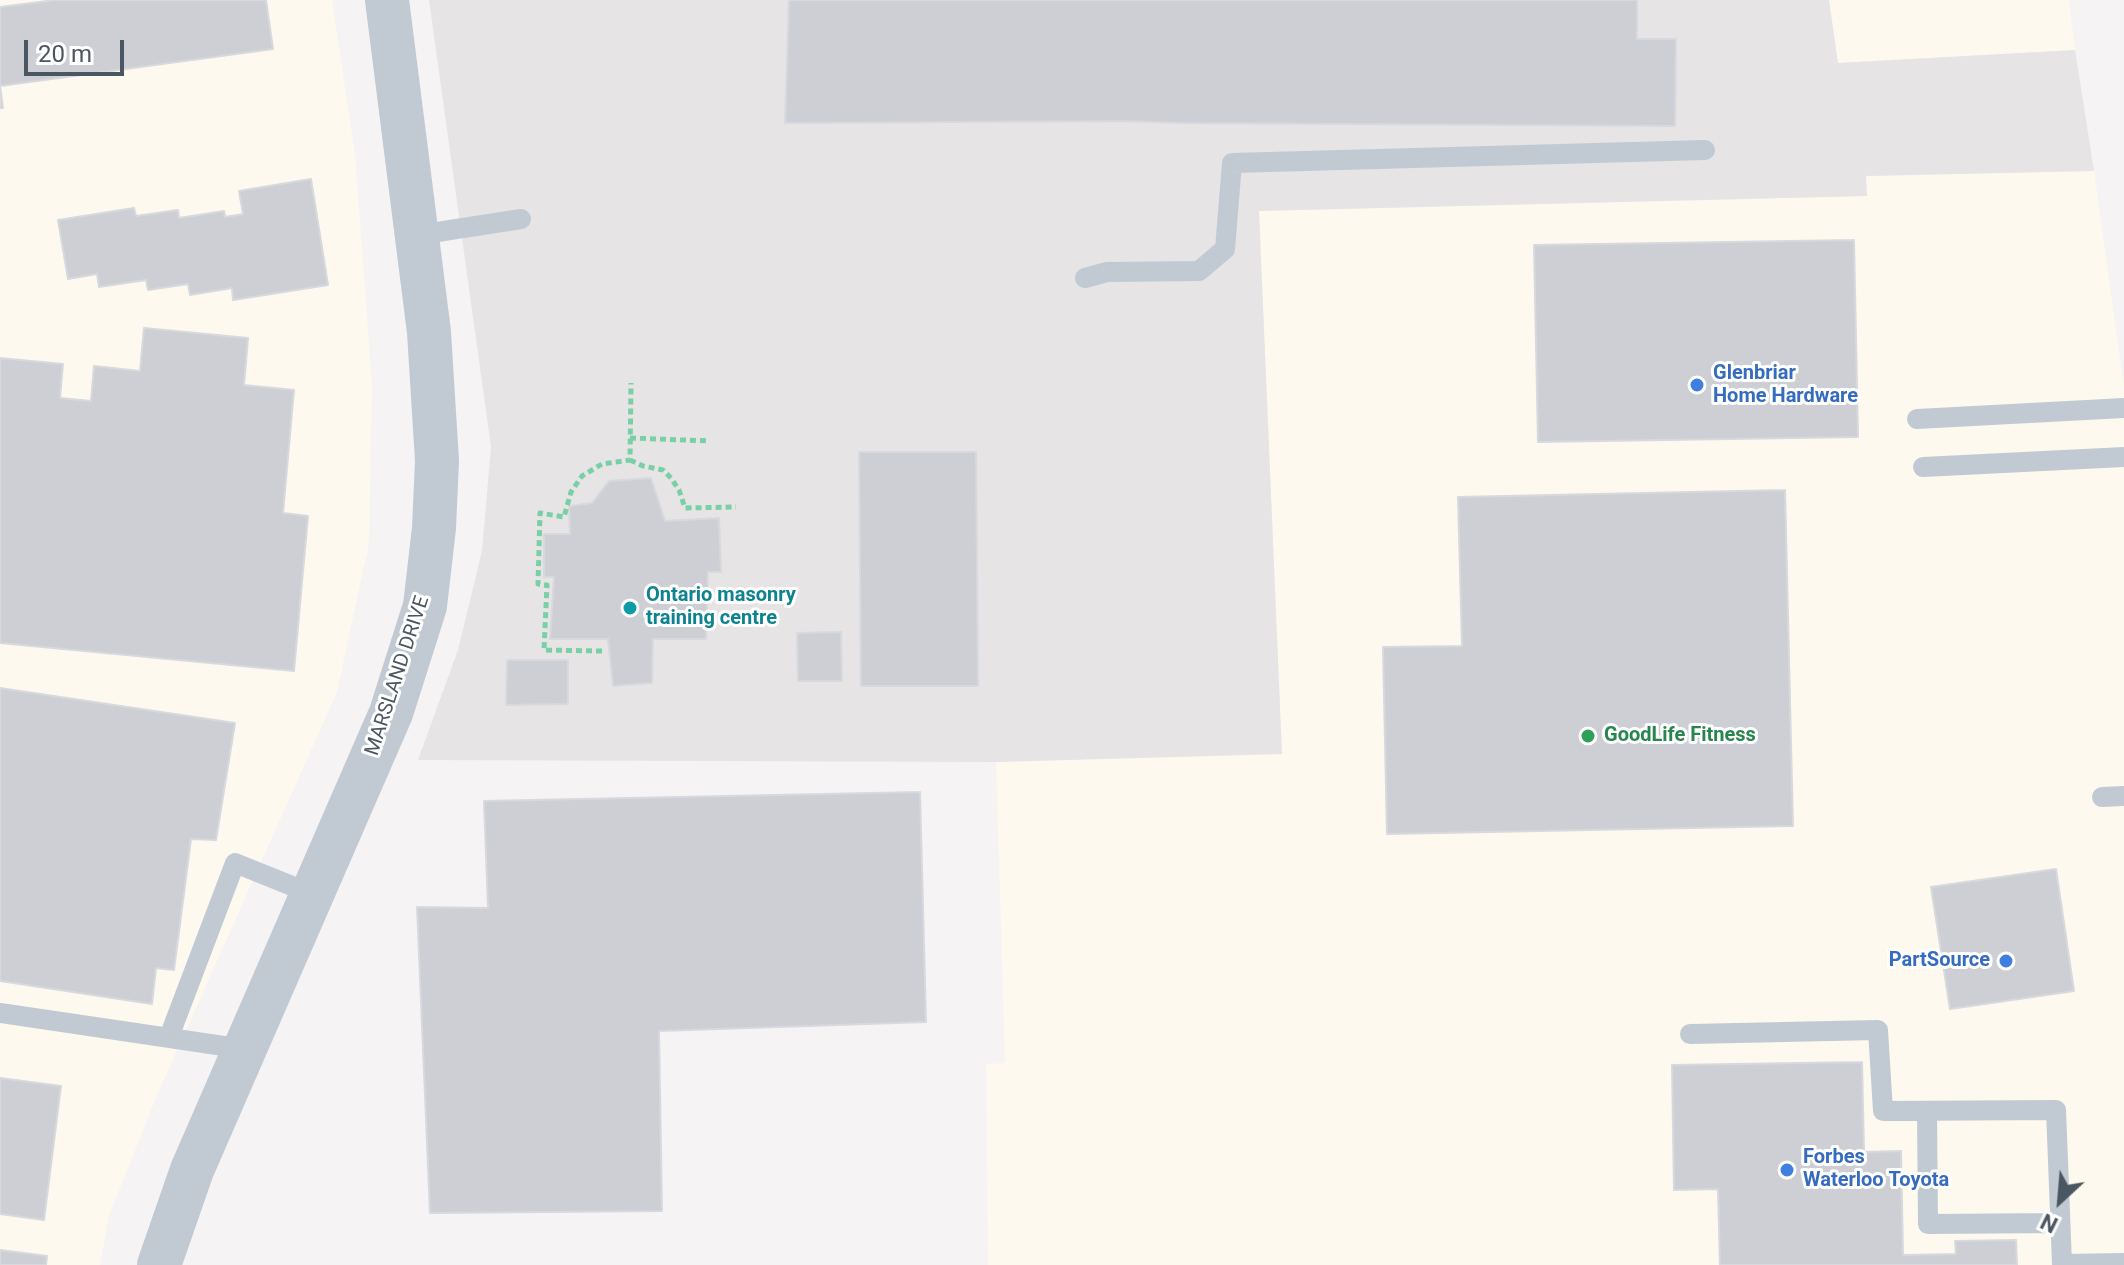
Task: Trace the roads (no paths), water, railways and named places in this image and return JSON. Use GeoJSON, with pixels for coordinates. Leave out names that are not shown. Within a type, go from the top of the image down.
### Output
{"type":"FeatureCollection","features":[{"type":"Feature","properties":{"kind":"street","name":"MARSLAND DRIVE"},"geometry":{"type":"LineString","coordinates":[[159,1265],[192,1170],[391,713],[425,606],[434,528],[437,461],[429,332],[387,0]]}},
{"type":"Feature","properties":{"kind":"lane"},"geometry":{"type":"LineString","coordinates":[[1085,278],[1107,272],[1199,271],[1225,249],[1232,163],[1705,150]]}},
{"type":"Feature","properties":{"kind":"lane"},"geometry":{"type":"LineString","coordinates":[[418,235],[521,219]]}},
{"type":"Feature","properties":{"kind":"lane"},"geometry":{"type":"LineString","coordinates":[[1917,419],[2124,408]]}},
{"type":"Feature","properties":{"kind":"lane"},"geometry":{"type":"LineString","coordinates":[[1923,467],[2124,457]]}},
{"type":"Feature","properties":{"kind":"lane"},"geometry":{"type":"LineString","coordinates":[[2102,797],[2124,796]]}},
{"type":"Feature","properties":{"kind":"lane"},"geometry":{"type":"LineString","coordinates":[[169,1037],[235,863],[312,894]]}},
{"type":"Feature","properties":{"kind":"lane"},"geometry":{"type":"LineString","coordinates":[[0,1013],[244,1049]]}},
{"type":"Feature","properties":{"kind":"lane"},"geometry":{"type":"LineString","coordinates":[[1690,1034],[1878,1030],[1883,1111],[2056,1110],[2062,1265],[2124,1263]]}},
{"type":"Feature","properties":{"kind":"lane"},"geometry":{"type":"LineString","coordinates":[[1927,1111],[1928,1224],[2060,1223]]}},
{"type":"Feature","properties":{"kind":"place","name":"Glenbriar Home Hardware"},"geometry":{"type":"Point","coordinates":[1697,385]}},
{"type":"Feature","properties":{"kind":"place","name":"Ontario masonry training centre"},"geometry":{"type":"Point","coordinates":[630,608]}},
{"type":"Feature","properties":{"kind":"place","name":"GoodLife Fitness"},"geometry":{"type":"Point","coordinates":[1588,736]}},
{"type":"Feature","properties":{"kind":"place","name":"PartSource"},"geometry":{"type":"Point","coordinates":[2006,961]}},
{"type":"Feature","properties":{"kind":"place","name":"Forbes Waterloo Toyota"},"geometry":{"type":"Point","coordinates":[1787,1170]}}]}
